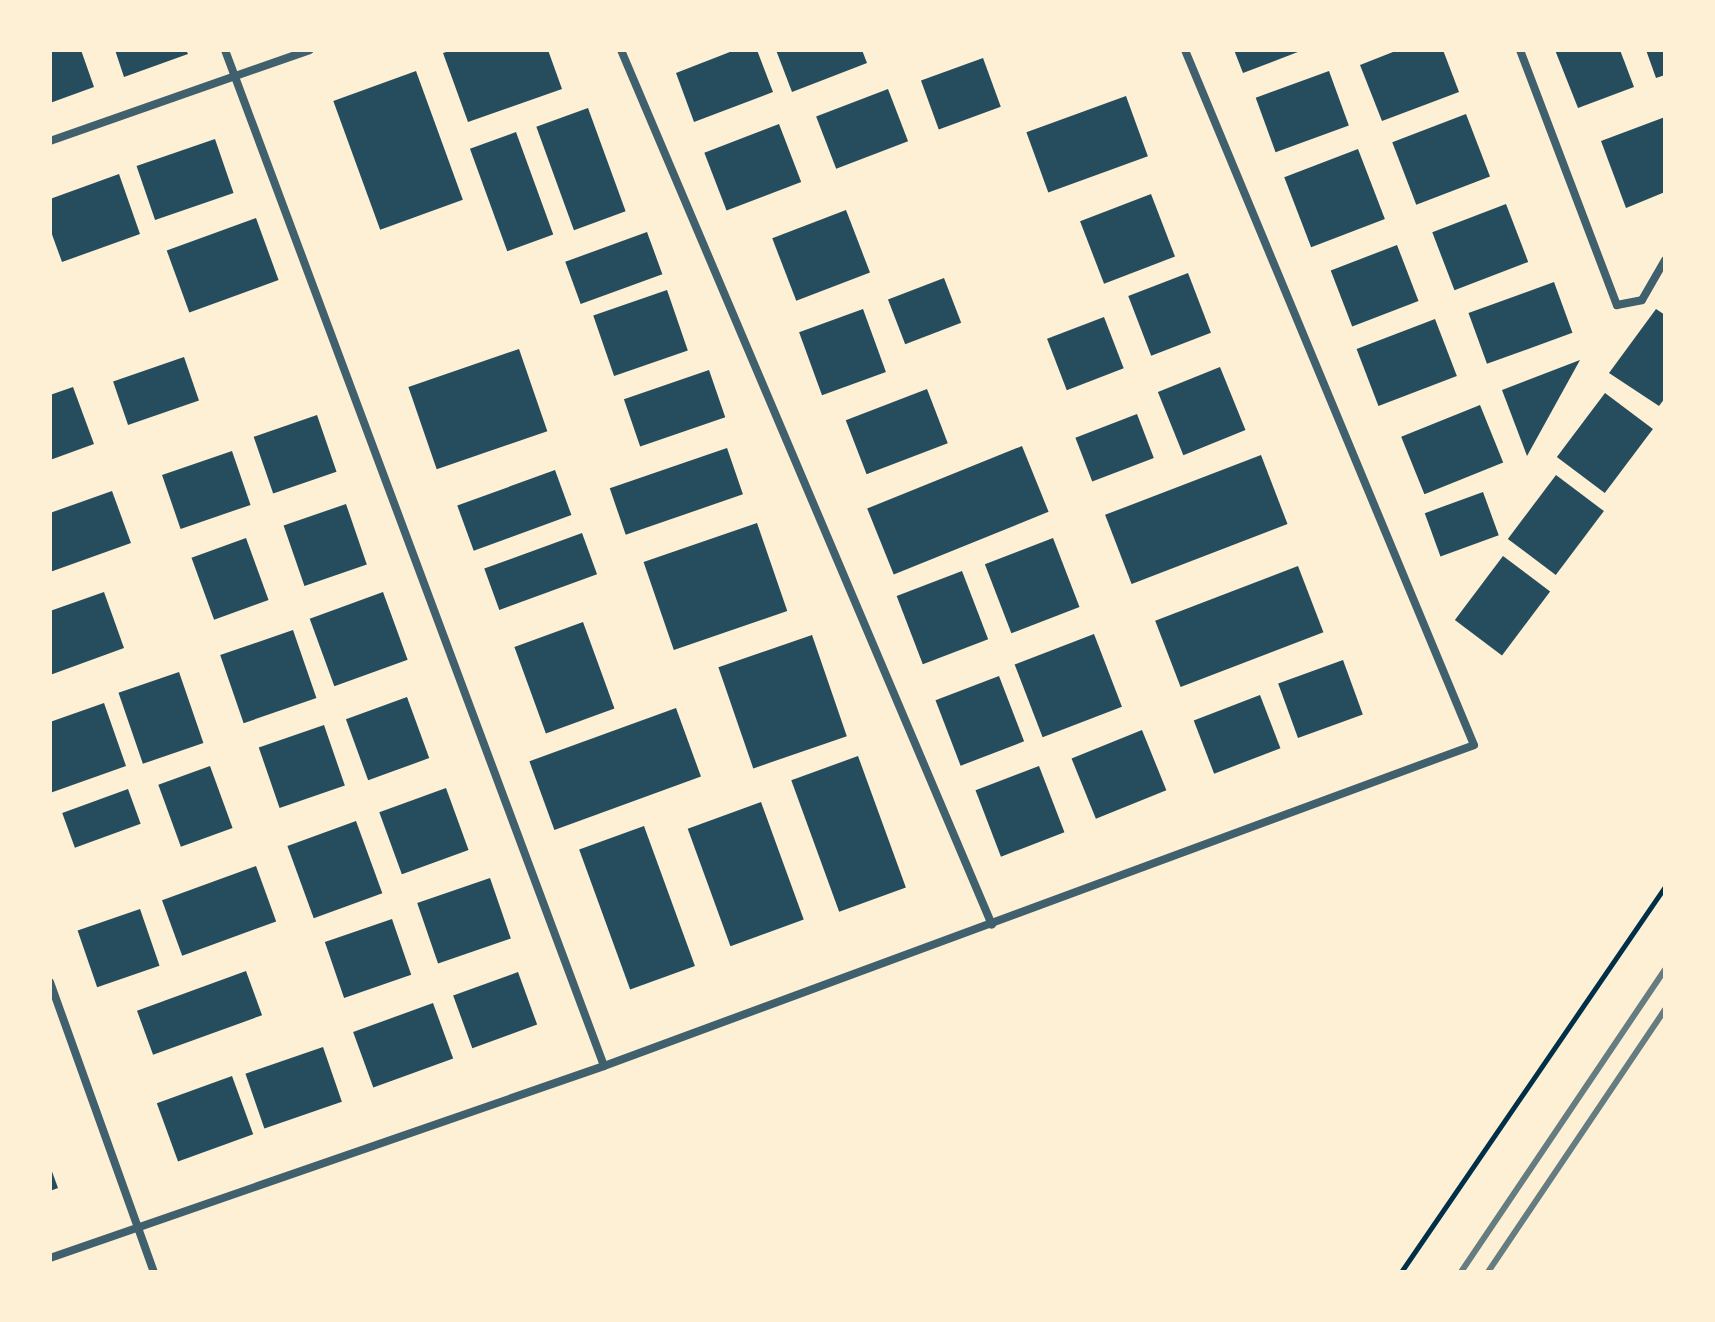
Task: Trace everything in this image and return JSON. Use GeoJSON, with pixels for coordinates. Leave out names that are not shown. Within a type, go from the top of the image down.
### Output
{"type":"FeatureCollection","features":[{"type":"Feature","properties":{"kind":"street"},"geometry":{"type":"LineString","coordinates":[[225,50],[604,1066]]}},
{"type":"Feature","properties":{"kind":"street"},"geometry":{"type":"LineString","coordinates":[[50,141],[310,50]]}},
{"type":"Feature","properties":{"kind":"street"},"geometry":{"type":"LineString","coordinates":[[621,50],[992,925]]}},
{"type":"Feature","properties":{"kind":"street"},"geometry":{"type":"LineString","coordinates":[[50,1258],[604,1066],[1474,745],[1185,50]]}},
{"type":"Feature","properties":{"kind":"street"},"geometry":{"type":"LineString","coordinates":[[1520,50],[1617,305],[1642,300],[1665,260]]}},
{"type":"Feature","properties":{"kind":"street"},"geometry":{"type":"LineString","coordinates":[[50,982],[154,1272]]}},
{"type":"Feature","properties":{"kind":"path"},"geometry":{"type":"LineString","coordinates":[[1401,1272],[1665,886]]}},
{"type":"Feature","properties":{"kind":"building"},"geometry":{"type":"Polygon","coordinates":[[[50,50],[81,50],[94,87],[50,103],[50,50]]]}},
{"type":"Feature","properties":{"kind":"building"},"geometry":{"type":"Polygon","coordinates":[[[115,50],[186,50],[188,54],[124,77],[115,50]]]}},
{"type":"Feature","properties":{"kind":"building"},"geometry":{"type":"Polygon","coordinates":[[[453,50],[548,50],[562,89],[468,122],[443,53],[453,50]]]}},
{"type":"Feature","properties":{"kind":"building"},"geometry":{"type":"Polygon","coordinates":[[[735,50],[757,50],[773,92],[694,122],[676,73],[735,50]]]}},
{"type":"Feature","properties":{"kind":"building"},"geometry":{"type":"Polygon","coordinates":[[[776,50],[862,50],[867,63],[792,92],[776,50]]]}},
{"type":"Feature","properties":{"kind":"building"},"geometry":{"type":"Polygon","coordinates":[[[1234,50],[1303,50],[1243,73],[1234,50]]]}},
{"type":"Feature","properties":{"kind":"building"},"geometry":{"type":"Polygon","coordinates":[[[1398,50],[1443,50],[1459,92],[1382,121],[1360,65],[1398,50]]]}},
{"type":"Feature","properties":{"kind":"building"},"geometry":{"type":"Polygon","coordinates":[[[1555,50],[1620,50],[1634,87],[1578,108],[1555,50]]]}},
{"type":"Feature","properties":{"kind":"building"},"geometry":{"type":"Polygon","coordinates":[[[1646,50],[1665,50],[1665,75],[1656,78],[1646,50]]]}},
{"type":"Feature","properties":{"kind":"building"},"geometry":{"type":"Polygon","coordinates":[[[983,58],[1001,107],[939,129],[921,81],[983,58]]]}},
{"type":"Feature","properties":{"kind":"building"},"geometry":{"type":"Polygon","coordinates":[[[416,71],[463,200],[380,230],[333,101],[416,71]]]}},
{"type":"Feature","properties":{"kind":"building"},"geometry":{"type":"Polygon","coordinates":[[[1329,71],[1349,126],[1276,152],[1256,98],[1329,71]]]}},
{"type":"Feature","properties":{"kind":"building"},"geometry":{"type":"Polygon","coordinates":[[[888,89],[908,141],[836,169],[816,117],[888,89]]]}},
{"type":"Feature","properties":{"kind":"building"},"geometry":{"type":"Polygon","coordinates":[[[1126,96],[1148,156],[1048,192],[1026,132],[1126,96]]]}},
{"type":"Feature","properties":{"kind":"building"},"geometry":{"type":"Polygon","coordinates":[[[588,108],[626,211],[574,230],[536,127],[588,108]]]}},
{"type":"Feature","properties":{"kind":"building"},"geometry":{"type":"Polygon","coordinates":[[[1466,114],[1490,177],[1416,205],[1392,142],[1466,114]]]}},
{"type":"Feature","properties":{"kind":"building"},"geometry":{"type":"Polygon","coordinates":[[[1665,117],[1665,192],[1626,208],[1601,141],[1665,117]]]}},
{"type":"Feature","properties":{"kind":"building"},"geometry":{"type":"Polygon","coordinates":[[[779,124],[801,182],[727,211],[704,153],[779,124]]]}},
{"type":"Feature","properties":{"kind":"building"},"geometry":{"type":"Polygon","coordinates":[[[516,132],[553,234],[507,251],[470,149],[516,132]]]}},
{"type":"Feature","properties":{"kind":"building"},"geometry":{"type":"Polygon","coordinates":[[[215,139],[234,193],[155,220],[137,166],[215,139]]]}},
{"type":"Feature","properties":{"kind":"building"},"geometry":{"type":"Polygon","coordinates":[[[1358,149],[1385,219],[1311,247],[1284,177],[1358,149]]]}},
{"type":"Feature","properties":{"kind":"building"},"geometry":{"type":"Polygon","coordinates":[[[119,174],[140,234],[62,262],[50,229],[50,199],[119,174]]]}},
{"type":"Feature","properties":{"kind":"building"},"geometry":{"type":"Polygon","coordinates":[[[1151,194],[1175,257],[1104,284],[1080,221],[1151,194]]]}},
{"type":"Feature","properties":{"kind":"building"},"geometry":{"type":"Polygon","coordinates":[[[1506,204],[1528,262],[1454,290],[1432,232],[1506,204]]]}},
{"type":"Feature","properties":{"kind":"building"},"geometry":{"type":"Polygon","coordinates":[[[846,210],[870,273],[796,301],[772,238],[846,210]]]}},
{"type":"Feature","properties":{"kind":"building"},"geometry":{"type":"Polygon","coordinates":[[[256,218],[279,280],[189,313],[167,250],[256,218]]]}},
{"type":"Feature","properties":{"kind":"building"},"geometry":{"type":"Polygon","coordinates":[[[647,232],[662,274],[581,304],[565,262],[647,232]]]}},
{"type":"Feature","properties":{"kind":"building"},"geometry":{"type":"Polygon","coordinates":[[[1397,245],[1419,301],[1352,326],[1331,270],[1397,245]]]}},
{"type":"Feature","properties":{"kind":"building"},"geometry":{"type":"Polygon","coordinates":[[[1188,273],[1211,333],[1151,356],[1128,296],[1188,273]]]}},
{"type":"Feature","properties":{"kind":"building"},"geometry":{"type":"Polygon","coordinates":[[[944,278],[961,323],[905,344],[888,300],[944,278]]]}},
{"type":"Feature","properties":{"kind":"building"},"geometry":{"type":"Polygon","coordinates":[[[1554,282],[1572,333],[1487,364],[1468,313],[1554,282]]]}},
{"type":"Feature","properties":{"kind":"building"},"geometry":{"type":"Polygon","coordinates":[[[667,290],[688,351],[614,376],[593,315],[667,290]]]}},
{"type":"Feature","properties":{"kind":"building"},"geometry":{"type":"Polygon","coordinates":[[[863,309],[886,372],[822,395],[799,332],[863,309]]]}},
{"type":"Feature","properties":{"kind":"building"},"geometry":{"type":"Polygon","coordinates":[[[1656,309],[1665,315],[1665,398],[1659,406],[1609,373],[1656,309]]]}},
{"type":"Feature","properties":{"kind":"building"},"geometry":{"type":"Polygon","coordinates":[[[1104,317],[1124,368],[1067,390],[1047,339],[1104,317]]]}},
{"type":"Feature","properties":{"kind":"building"},"geometry":{"type":"Polygon","coordinates":[[[1435,319],[1457,376],[1378,406],[1357,349],[1435,319]]]}},
{"type":"Feature","properties":{"kind":"building"},"geometry":{"type":"Polygon","coordinates":[[[519,349],[547,431],[437,469],[408,387],[519,349]]]}},
{"type":"Feature","properties":{"kind":"building"},"geometry":{"type":"Polygon","coordinates":[[[184,357],[199,400],[128,425],[113,381],[184,357]]]}},
{"type":"Feature","properties":{"kind":"building"},"geometry":{"type":"Polygon","coordinates":[[[1580,360],[1527,456],[1502,390],[1580,360]]]}},
{"type":"Feature","properties":{"kind":"building"},"geometry":{"type":"Polygon","coordinates":[[[1220,367],[1245,430],[1183,455],[1158,392],[1220,367]]]}},
{"type":"Feature","properties":{"kind":"building"},"geometry":{"type":"Polygon","coordinates":[[[709,370],[725,417],[640,447],[624,399],[709,370]]]}},
{"type":"Feature","properties":{"kind":"building"},"geometry":{"type":"Polygon","coordinates":[[[73,387],[94,444],[50,460],[50,395],[73,387]]]}},
{"type":"Feature","properties":{"kind":"building"},"geometry":{"type":"Polygon","coordinates":[[[927,389],[948,443],[867,474],[846,420],[927,389]]]}},
{"type":"Feature","properties":{"kind":"building"},"geometry":{"type":"Polygon","coordinates":[[[1605,393],[1653,429],[1605,493],[1557,457],[1605,393]]]}},
{"type":"Feature","properties":{"kind":"building"},"geometry":{"type":"Polygon","coordinates":[[[1480,405],[1503,462],[1424,494],[1401,437],[1480,405]]]}},
{"type":"Feature","properties":{"kind":"building"},"geometry":{"type":"Polygon","coordinates":[[[1137,414],[1154,458],[1092,482],[1075,438],[1137,414]]]}},
{"type":"Feature","properties":{"kind":"building"},"geometry":{"type":"Polygon","coordinates":[[[317,415],[337,472],[273,494],[254,437],[317,415]]]}},
{"type":"Feature","properties":{"kind":"building"},"geometry":{"type":"Polygon","coordinates":[[[1022,446],[1049,512],[894,574],[867,509],[1022,446]]]}},
{"type":"Feature","properties":{"kind":"building"},"geometry":{"type":"Polygon","coordinates":[[[727,448],[743,494],[626,535],[610,488],[727,448]]]}},
{"type":"Feature","properties":{"kind":"building"},"geometry":{"type":"Polygon","coordinates":[[[232,451],[251,505],[181,529],[162,475],[232,451]]]}},
{"type":"Feature","properties":{"kind":"building"},"geometry":{"type":"Polygon","coordinates":[[[1261,455],[1288,524],[1132,584],[1105,515],[1261,455]]]}},
{"type":"Feature","properties":{"kind":"building"},"geometry":{"type":"Polygon","coordinates":[[[555,470],[571,515],[474,551],[457,506],[555,470]]]}},
{"type":"Feature","properties":{"kind":"building"},"geometry":{"type":"Polygon","coordinates":[[[1556,475],[1604,511],[1556,575],[1508,539],[1556,475]]]}},
{"type":"Feature","properties":{"kind":"building"},"geometry":{"type":"Polygon","coordinates":[[[112,491],[131,543],[50,572],[50,513],[112,491]]]}},
{"type":"Feature","properties":{"kind":"building"},"geometry":{"type":"Polygon","coordinates":[[[1483,492],[1499,535],[1440,556],[1425,513],[1483,492]]]}},
{"type":"Feature","properties":{"kind":"building"},"geometry":{"type":"Polygon","coordinates":[[[346,504],[367,565],[304,586],[284,525],[346,504]]]}},
{"type":"Feature","properties":{"kind":"building"},"geometry":{"type":"Polygon","coordinates":[[[757,523],[787,611],[674,650],[644,562],[757,523]]]}},
{"type":"Feature","properties":{"kind":"building"},"geometry":{"type":"Polygon","coordinates":[[[582,533],[597,574],[499,610],[484,569],[582,533]]]}},
{"type":"Feature","properties":{"kind":"building"},"geometry":{"type":"Polygon","coordinates":[[[246,538],[269,600],[214,620],[191,558],[246,538]]]}},
{"type":"Feature","properties":{"kind":"building"},"geometry":{"type":"Polygon","coordinates":[[[1053,538],[1080,607],[1011,633],[985,564],[1053,538]]]}},
{"type":"Feature","properties":{"kind":"building"},"geometry":{"type":"Polygon","coordinates":[[[1503,556],[1550,592],[1502,655],[1455,620],[1503,556]]]}},
{"type":"Feature","properties":{"kind":"building"},"geometry":{"type":"Polygon","coordinates":[[[1298,566],[1323,632],[1181,687],[1155,621],[1298,566]]]}},
{"type":"Feature","properties":{"kind":"building"},"geometry":{"type":"Polygon","coordinates":[[[962,571],[988,639],[923,664],[897,596],[962,571]]]}},
{"type":"Feature","properties":{"kind":"building"},"geometry":{"type":"Polygon","coordinates":[[[104,592],[124,648],[50,675],[50,611],[104,592]]]}},
{"type":"Feature","properties":{"kind":"building"},"geometry":{"type":"Polygon","coordinates":[[[383,592],[408,660],[334,686],[310,619],[383,592]]]}},
{"type":"Feature","properties":{"kind":"building"},"geometry":{"type":"Polygon","coordinates":[[[583,622],[614,708],[546,733],[514,647],[583,622]]]}},
{"type":"Feature","properties":{"kind":"building"},"geometry":{"type":"Polygon","coordinates":[[[293,630],[316,698],[244,723],[220,655],[293,630]]]}},
{"type":"Feature","properties":{"kind":"building"},"geometry":{"type":"Polygon","coordinates":[[[1094,634],[1122,707],[1043,737],[1015,664],[1094,634]]]}},
{"type":"Feature","properties":{"kind":"building"},"geometry":{"type":"Polygon","coordinates":[[[812,635],[847,736],[753,768],[718,667],[812,635]]]}},
{"type":"Feature","properties":{"kind":"building"},"geometry":{"type":"Polygon","coordinates":[[[1343,660],[1363,715],[1298,738],[1278,684],[1343,660]]]}},
{"type":"Feature","properties":{"kind":"building"},"geometry":{"type":"Polygon","coordinates":[[[179,672],[203,743],[143,764],[118,693],[179,672]]]}},
{"type":"Feature","properties":{"kind":"building"},"geometry":{"type":"Polygon","coordinates":[[[999,676],[1024,741],[961,766],[936,700],[999,676]]]}},
{"type":"Feature","properties":{"kind":"building"},"geometry":{"type":"Polygon","coordinates":[[[1260,695],[1280,748],[1214,774],[1194,720],[1260,695]]]}},
{"type":"Feature","properties":{"kind":"building"},"geometry":{"type":"Polygon","coordinates":[[[407,697],[429,758],[368,780],[346,719],[407,697]]]}},
{"type":"Feature","properties":{"kind":"building"},"geometry":{"type":"Polygon","coordinates":[[[104,703],[126,766],[50,793],[50,722],[104,703]]]}},
{"type":"Feature","properties":{"kind":"building"},"geometry":{"type":"Polygon","coordinates":[[[676,708],[701,777],[554,830],[529,761],[676,708]]]}},
{"type":"Feature","properties":{"kind":"building"},"geometry":{"type":"Polygon","coordinates":[[[324,725],[345,786],[280,808],[259,747],[324,725]]]}},
{"type":"Feature","properties":{"kind":"building"},"geometry":{"type":"Polygon","coordinates":[[[1142,730],[1166,790],[1096,819],[1072,758],[1142,730]]]}},
{"type":"Feature","properties":{"kind":"building"},"geometry":{"type":"Polygon","coordinates":[[[858,756],[906,888],[839,912],[791,780],[858,756]]]}},
{"type":"Feature","properties":{"kind":"building"},"geometry":{"type":"Polygon","coordinates":[[[210,766],[233,828],[181,847],[158,785],[210,766]]]}},
{"type":"Feature","properties":{"kind":"building"},"geometry":{"type":"Polygon","coordinates":[[[1039,766],[1064,832],[1001,857],[976,790],[1039,766]]]}},
{"type":"Feature","properties":{"kind":"building"},"geometry":{"type":"Polygon","coordinates":[[[446,788],[469,850],[402,874],[379,812],[446,788]]]}},
{"type":"Feature","properties":{"kind":"building"},"geometry":{"type":"Polygon","coordinates":[[[128,789],[141,824],[75,848],[62,813],[128,789]]]}},
{"type":"Feature","properties":{"kind":"building"},"geometry":{"type":"Polygon","coordinates":[[[761,802],[804,919],[730,946],[688,829],[761,802]]]}},
{"type":"Feature","properties":{"kind":"building"},"geometry":{"type":"Polygon","coordinates":[[[356,821],[382,893],[314,918],[287,846],[356,821]]]}},
{"type":"Feature","properties":{"kind":"building"},"geometry":{"type":"Polygon","coordinates":[[[644,826],[695,966],[630,990],[579,850],[644,826]]]}},
{"type":"Feature","properties":{"kind":"building"},"geometry":{"type":"Polygon","coordinates":[[[256,866],[276,921],[182,956],[162,900],[256,866]]]}},
{"type":"Feature","properties":{"kind":"building"},"geometry":{"type":"Polygon","coordinates":[[[490,878],[511,939],[438,964],[417,903],[490,878]]]}},
{"type":"Feature","properties":{"kind":"building"},"geometry":{"type":"Polygon","coordinates":[[[140,909],[160,966],[97,987],[78,930],[140,909]]]}},
{"type":"Feature","properties":{"kind":"building"},"geometry":{"type":"Polygon","coordinates":[[[392,919],[411,975],[344,998],[325,942],[392,919]]]}},
{"type":"Feature","properties":{"kind":"building"},"geometry":{"type":"Polygon","coordinates":[[[246,971],[262,1015],[153,1055],[137,1011],[246,971]]]}},
{"type":"Feature","properties":{"kind":"building"},"geometry":{"type":"Polygon","coordinates":[[[518,972],[537,1025],[472,1048],[453,996],[518,972]]]}},
{"type":"Feature","properties":{"kind":"building"},"geometry":{"type":"Polygon","coordinates":[[[433,1003],[453,1058],[373,1088],[353,1032],[433,1003]]]}},
{"type":"Feature","properties":{"kind":"building"},"geometry":{"type":"Polygon","coordinates":[[[323,1047],[342,1102],[264,1129],[245,1074],[323,1047]]]}},
{"type":"Feature","properties":{"kind":"building"},"geometry":{"type":"Polygon","coordinates":[[[232,1076],[253,1134],[178,1162],[157,1103],[232,1076]]]}},
{"type":"Feature","properties":{"kind":"building"},"geometry":{"type":"Polygon","coordinates":[[[50,1166],[58,1188],[50,1191],[50,1166]]]}},
{"type":"Feature","properties":{"kind":"railway"},"geometry":{"type":"LineString","coordinates":[[1461,1272],[1665,970]]}},
{"type":"Feature","properties":{"kind":"railway"},"geometry":{"type":"LineString","coordinates":[[1488,1272],[1665,1010]]}}]}
